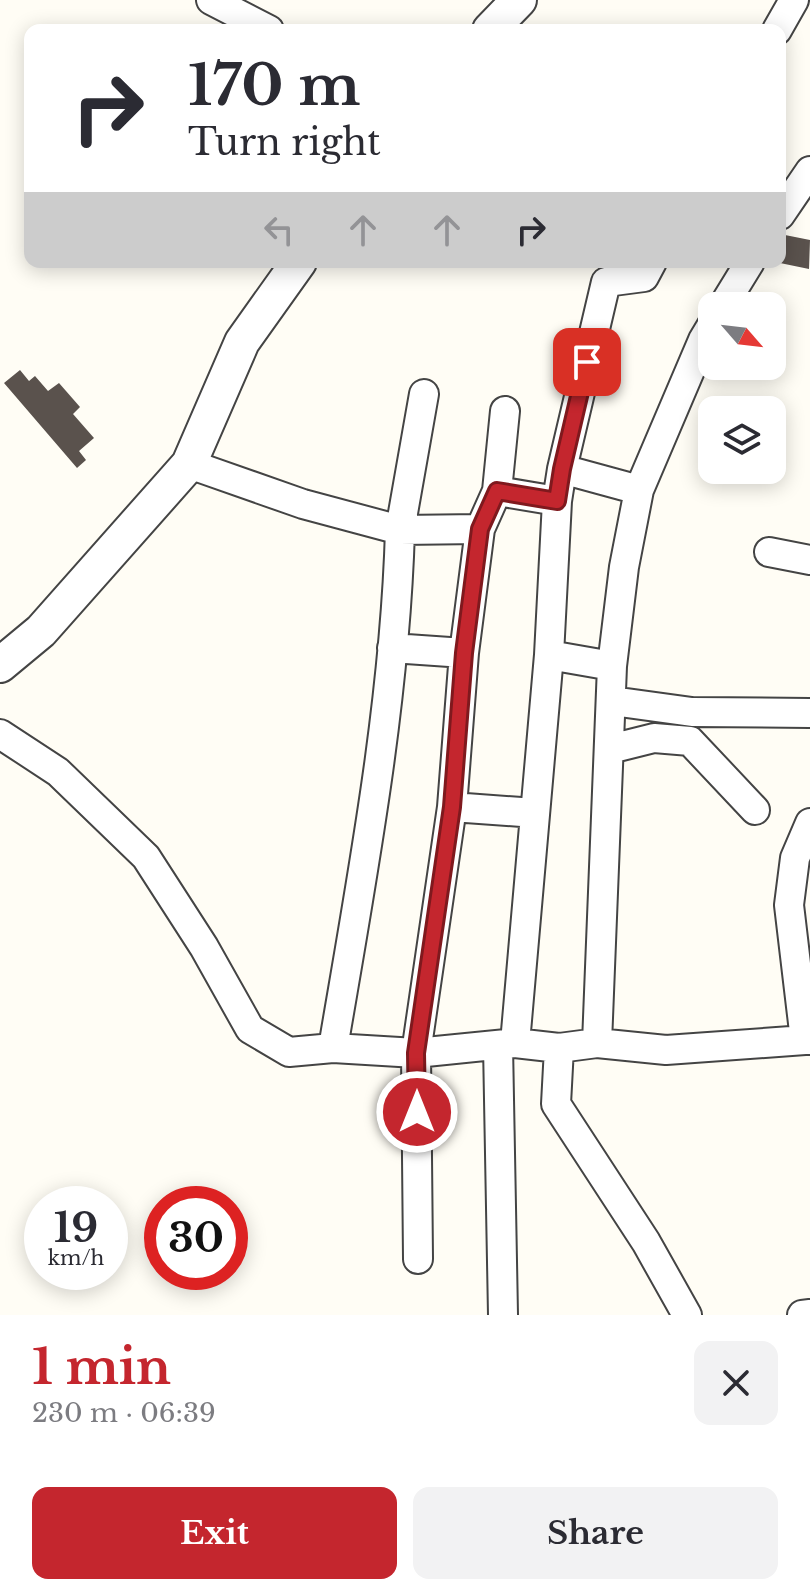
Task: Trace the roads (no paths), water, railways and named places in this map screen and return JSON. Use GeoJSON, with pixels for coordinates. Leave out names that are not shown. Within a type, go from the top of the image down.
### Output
{"type":"FeatureCollection","features":[{"type":"Feature","properties":{"kind":"street"},"geometry":{"type":"LineString","coordinates":[[211,0],[257,24]]}},
{"type":"Feature","properties":{"kind":"street"},"geometry":{"type":"LineString","coordinates":[[496,24],[519,0]]}},
{"type":"Feature","properties":{"kind":"street"},"geometry":{"type":"LineString","coordinates":[[780,24],[794,0]]}},
{"type":"Feature","properties":{"kind":"street"},"geometry":{"type":"LineString","coordinates":[[786,206],[810,171]]}},
{"type":"Feature","properties":{"kind":"street"},"geometry":{"type":"LineString","coordinates":[[0,665],[41,631],[189,464],[242,342],[295,268]]}},
{"type":"Feature","properties":{"kind":"street"},"geometry":{"type":"LineString","coordinates":[[503,1315],[506,1044],[534,851],[557,501],[606,282],[644,277],[649,268]]}},
{"type":"Feature","properties":{"kind":"street"},"geometry":{"type":"LineString","coordinates":[[732,292],[746,268]]}},
{"type":"Feature","properties":{"kind":"street"},"geometry":{"type":"LineString","coordinates":[[597,1043],[612,666],[624,567],[639,490],[698,352]]}},
{"type":"Feature","properties":{"kind":"street"},"geometry":{"type":"LineString","coordinates":[[333,1048],[376,775],[398,606],[400,530],[424,394]]}},
{"type":"Feature","properties":{"kind":"street"},"geometry":{"type":"LineString","coordinates":[[418,1259],[416,1053],[452,807],[464,653],[480,529],[497,491],[505,411]]}},
{"type":"Feature","properties":{"kind":"street"},"geometry":{"type":"LineString","coordinates":[[189,464],[303,504],[400,530],[480,529]]}},
{"type":"Feature","properties":{"kind":"street"},"geometry":{"type":"LineString","coordinates":[[562,469],[639,490]]}},
{"type":"Feature","properties":{"kind":"street"},"geometry":{"type":"LineString","coordinates":[[497,491],[557,501]]}},
{"type":"Feature","properties":{"kind":"street"},"geometry":{"type":"LineString","coordinates":[[769,552],[810,560]]}},
{"type":"Feature","properties":{"kind":"street"},"geometry":{"type":"LineString","coordinates":[[392,648],[464,653]]}},
{"type":"Feature","properties":{"kind":"street"},"geometry":{"type":"LineString","coordinates":[[549,655],[612,666]]}},
{"type":"Feature","properties":{"kind":"street"},"geometry":{"type":"LineString","coordinates":[[612,701],[692,712],[810,713]]}},
{"type":"Feature","properties":{"kind":"street"},"geometry":{"type":"LineString","coordinates":[[690,741],[692,712]]}},
{"type":"Feature","properties":{"kind":"street"},"geometry":{"type":"LineString","coordinates":[[0,734],[58,772],[146,857],[204,947],[250,1029],[289,1052],[333,1048],[416,1053],[506,1044],[559,1048],[597,1043],[666,1050],[808,1040],[789,905],[795,858],[810,823]]}},
{"type":"Feature","properties":{"kind":"street"},"geometry":{"type":"LineString","coordinates":[[610,749],[654,738],[690,741],[755,810]]}},
{"type":"Feature","properties":{"kind":"street"},"geometry":{"type":"LineString","coordinates":[[452,807],[535,813]]}},
{"type":"Feature","properties":{"kind":"street"},"geometry":{"type":"LineString","coordinates":[[559,1048],[556,1104],[646,1242],[687,1315]]}},
{"type":"Feature","properties":{"kind":"street"},"geometry":{"type":"LineString","coordinates":[[802,1315],[810,1314]]}}]}
